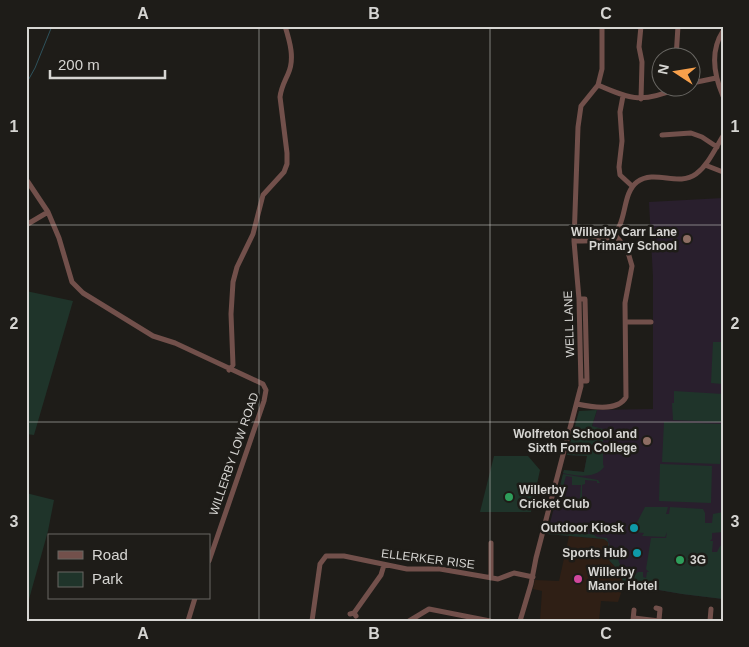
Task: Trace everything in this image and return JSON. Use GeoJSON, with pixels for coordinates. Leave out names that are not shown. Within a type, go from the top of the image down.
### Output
{"type":"FeatureCollection","features":[{"type":"Feature","properties":{"kind":"street"},"geometry":{"type":"LineString","coordinates":[[238,374],[233,365],[231,314],[233,282],[237,267],[253,234],[263,194],[284,172],[287,164],[280,97],[292,54],[285,26]]}},
{"type":"Feature","properties":{"kind":"street","name":"WELL LANE"},"geometry":{"type":"LineString","coordinates":[[520,621],[577,404],[585,382],[574,241],[579,115],[581,106],[598,85],[602,69],[602,26]]}},
{"type":"Feature","properties":{"kind":"street"},"geometry":{"type":"LineString","coordinates":[[640,26],[639,47],[642,62],[641,99]]}},
{"type":"Feature","properties":{"kind":"street"},"geometry":{"type":"LineString","coordinates":[[677,48],[678,26]]}},
{"type":"Feature","properties":{"kind":"street"},"geometry":{"type":"LineString","coordinates":[[723,31],[718,38],[714,56],[716,78],[723,96]]}},
{"type":"Feature","properties":{"kind":"street"},"geometry":{"type":"LineString","coordinates":[[702,81],[716,78]]}},
{"type":"Feature","properties":{"kind":"street"},"geometry":{"type":"LineString","coordinates":[[598,85],[623,96],[641,99],[652,97]]}},
{"type":"Feature","properties":{"kind":"street"},"geometry":{"type":"LineString","coordinates":[[623,96],[620,112],[622,141],[619,167],[620,175],[632,186]]}},
{"type":"Feature","properties":{"kind":"street"},"geometry":{"type":"LineString","coordinates":[[662,135],[691,133],[717,146]]}},
{"type":"Feature","properties":{"kind":"street"},"geometry":{"type":"LineString","coordinates":[[574,241],[601,240],[614,234],[621,221],[628,193],[632,186],[638,181],[651,176],[682,179],[692,176],[705,165],[723,136]]}},
{"type":"Feature","properties":{"kind":"street"},"geometry":{"type":"LineString","coordinates":[[705,165],[723,172]]}},
{"type":"Feature","properties":{"kind":"street","name":"WILLERBY LOW ROAD"},"geometry":{"type":"LineString","coordinates":[[26,179],[48,212],[59,238],[72,282],[83,294],[153,336],[175,343],[229,370],[263,384],[266,390],[264,401],[210,558]]}},
{"type":"Feature","properties":{"kind":"street"},"geometry":{"type":"LineString","coordinates":[[26,225],[48,212]]}},
{"type":"Feature","properties":{"kind":"street"},"geometry":{"type":"LineString","coordinates":[[577,404],[615,406],[624,401],[627,392],[625,303],[632,266],[627,249],[614,234]]}},
{"type":"Feature","properties":{"kind":"street"},"geometry":{"type":"LineString","coordinates":[[626,322],[651,322]]}},
{"type":"Feature","properties":{"kind":"street"},"geometry":{"type":"LineString","coordinates":[[229,370],[233,365]]}},
{"type":"Feature","properties":{"kind":"street"},"geometry":{"type":"LineString","coordinates":[[491,543],[491,578]]}},
{"type":"Feature","properties":{"kind":"street","name":"ELLERKER RISE"},"geometry":{"type":"LineString","coordinates":[[312,621],[320,564],[326,556],[344,556],[406,569],[440,569],[498,579],[514,573],[533,577]]}},
{"type":"Feature","properties":{"kind":"street"},"geometry":{"type":"LineString","coordinates":[[353,614],[381,575],[384,565]]}},
{"type":"Feature","properties":{"kind":"street"},"geometry":{"type":"LineString","coordinates":[[188,621],[194,600]]}},
{"type":"Feature","properties":{"kind":"street"},"geometry":{"type":"LineString","coordinates":[[634,610],[633,619],[659,620],[660,609],[656,608]]}},
{"type":"Feature","properties":{"kind":"street"},"geometry":{"type":"LineString","coordinates":[[409,621],[429,609],[490,621]]}},
{"type":"Feature","properties":{"kind":"street"},"geometry":{"type":"LineString","coordinates":[[710,621],[711,609]]}},
{"type":"Feature","properties":{"kind":"shaded area","name":"Wolfreton School and Sixth Form College"},"geometry":{"type":"Polygon","coordinates":[[[723,198],[723,599],[624,584],[619,571],[609,560],[608,542],[604,539],[547,534],[564,470],[584,472],[587,456],[567,455],[592,426],[597,410],[653,409],[653,277],[649,202],[723,198]]]}},
{"type":"Feature","properties":{"kind":"shaded area"},"geometry":{"type":"Polygon","coordinates":[[[569,536],[604,539],[608,542],[609,560],[619,571],[624,584],[618,602],[601,601],[599,621],[540,621],[542,591],[533,589],[535,580],[559,581],[569,536]]]}},
{"type":"Feature","properties":{"kind":"green space"},"geometry":{"type":"Polygon","coordinates":[[[26,291],[73,301],[34,435],[26,434],[26,291]]]}},
{"type":"Feature","properties":{"kind":"green space"},"geometry":{"type":"Polygon","coordinates":[[[713,342],[723,342],[723,385],[711,383],[713,342]]]}},
{"type":"Feature","properties":{"kind":"green space"},"geometry":{"type":"Polygon","coordinates":[[[674,391],[723,394],[721,422],[673,420],[672,403],[674,403],[674,391]]]}},
{"type":"Feature","properties":{"kind":"green space"},"geometry":{"type":"Polygon","coordinates":[[[597,410],[592,426],[603,429],[604,467],[590,475],[579,476],[563,473],[564,470],[584,472],[587,456],[567,455],[579,411],[597,410]]]}},
{"type":"Feature","properties":{"kind":"green space"},"geometry":{"type":"Polygon","coordinates":[[[664,422],[722,424],[720,464],[662,462],[664,422]]]}},
{"type":"Feature","properties":{"kind":"green space","name":"Willerby Cricket Club"},"geometry":{"type":"Polygon","coordinates":[[[494,456],[528,456],[540,470],[531,512],[480,512],[494,456]]]}},
{"type":"Feature","properties":{"kind":"green space"},"geometry":{"type":"Polygon","coordinates":[[[660,464],[712,466],[711,503],[659,501],[660,464]]]}},
{"type":"Feature","properties":{"kind":"green space"},"geometry":{"type":"Polygon","coordinates":[[[563,474],[598,480],[600,483],[585,480],[585,484],[582,485],[582,498],[584,499],[578,499],[580,498],[581,485],[572,485],[572,477],[566,476],[563,487],[565,488],[565,498],[574,499],[557,499],[563,474]]]}},
{"type":"Feature","properties":{"kind":"green space"},"geometry":{"type":"Polygon","coordinates":[[[26,493],[54,500],[48,531],[26,610],[26,493]]]}},
{"type":"Feature","properties":{"kind":"green space"},"geometry":{"type":"Polygon","coordinates":[[[645,507],[668,507],[666,514],[669,514],[670,507],[703,509],[705,523],[712,523],[713,514],[723,512],[723,532],[712,533],[710,541],[713,541],[712,552],[717,552],[720,546],[723,546],[723,599],[624,584],[619,571],[609,560],[608,542],[604,539],[547,534],[548,532],[593,534],[597,537],[607,538],[612,554],[615,556],[615,559],[618,559],[624,570],[635,575],[638,572],[643,572],[643,577],[646,578],[647,572],[649,572],[646,569],[651,538],[666,538],[667,532],[665,537],[642,536],[644,533],[632,532],[645,507]]]}},
{"type":"Feature","properties":{"kind":"waterway"},"geometry":{"type":"LineString","coordinates":[[26,84],[35,68],[52,26]]}},
{"type":"Feature","properties":{"kind":"place","name":"Willerby Carr Lane Primary School"},"geometry":{"type":"Point","coordinates":[687,239]}},
{"type":"Feature","properties":{"kind":"place","name":"Wolfreton School and Sixth Form College"},"geometry":{"type":"Point","coordinates":[647,441]}},
{"type":"Feature","properties":{"kind":"place","name":"Willerby Cricket Club"},"geometry":{"type":"Point","coordinates":[509,497]}},
{"type":"Feature","properties":{"kind":"place","name":"Outdoor Kiosk"},"geometry":{"type":"Point","coordinates":[634,528]}},
{"type":"Feature","properties":{"kind":"place","name":"Sports Hub"},"geometry":{"type":"Point","coordinates":[637,553]}},
{"type":"Feature","properties":{"kind":"place","name":"3G"},"geometry":{"type":"Point","coordinates":[680,560]}},
{"type":"Feature","properties":{"kind":"place","name":"Willerby Manor Hotel"},"geometry":{"type":"Point","coordinates":[578,579]}}]}
